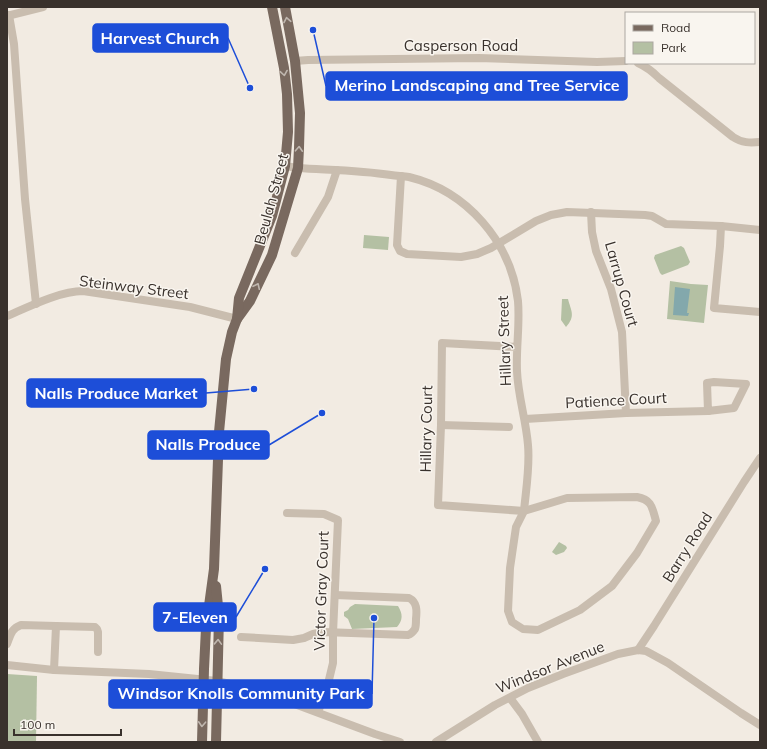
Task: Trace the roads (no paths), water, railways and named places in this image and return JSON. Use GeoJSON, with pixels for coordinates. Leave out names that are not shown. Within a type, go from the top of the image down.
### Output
{"type":"FeatureCollection","features":[{"type":"Feature","properties":{"kind":"main road","name":"Beulah Street"},"geometry":{"type":"LineString","coordinates":[[237,319],[239,298],[272,216],[285,166],[288,132],[288,94],[272,7]]}},
{"type":"Feature","properties":{"kind":"main road","name":"Beulah Street"},"geometry":{"type":"LineString","coordinates":[[202,742],[203,679],[206,628],[214,569],[219,432],[226,359],[232,332],[237,319],[250,301],[272,255],[298,168],[300,113],[295,61],[285,7]]}},
{"type":"Feature","properties":{"kind":"main road","name":"Beulah Street"},"geometry":{"type":"LineString","coordinates":[[214,569],[219,616],[216,742]]}},
{"type":"Feature","properties":{"kind":"street"},"geometry":{"type":"LineString","coordinates":[[36,304],[14,44],[8,16],[43,7]]}},
{"type":"Feature","properties":{"kind":"street","name":"Casperson Road"},"geometry":{"type":"LineString","coordinates":[[295,61],[480,58],[596,62],[625,61]]}},
{"type":"Feature","properties":{"kind":"street"},"geometry":{"type":"LineString","coordinates":[[641,64],[652,70],[659,78],[733,137],[744,142],[760,142]]}},
{"type":"Feature","properties":{"kind":"street","name":"Hillary Street"},"geometry":{"type":"LineString","coordinates":[[285,166],[375,172],[408,177],[428,183],[460,201],[479,218],[498,244],[507,262],[515,286],[518,302],[518,388],[525,419],[528,446],[527,490],[524,511],[516,527],[510,568],[508,611],[512,622],[523,629],[538,630],[580,610],[612,586],[637,553],[656,520],[650,503],[643,498],[637,497],[567,498],[524,511]]}},
{"type":"Feature","properties":{"kind":"street"},"geometry":{"type":"LineString","coordinates":[[295,253],[328,197],[337,170]]}},
{"type":"Feature","properties":{"kind":"street"},"geometry":{"type":"LineString","coordinates":[[401,176],[398,245],[400,251],[407,254],[461,257],[485,252],[528,225],[551,215],[567,212],[645,215],[652,216],[666,224],[720,226],[760,230]]}},
{"type":"Feature","properties":{"kind":"street","name":"Larrup Court"},"geometry":{"type":"LineString","coordinates":[[591,212],[592,232],[596,251],[611,289],[622,332],[626,413]]}},
{"type":"Feature","properties":{"kind":"street"},"geometry":{"type":"LineString","coordinates":[[720,226],[720,246],[714,308],[760,312]]}},
{"type":"Feature","properties":{"kind":"street","name":"Steinway Street"},"geometry":{"type":"LineString","coordinates":[[7,316],[68,293],[83,291],[190,307],[237,319]]}},
{"type":"Feature","properties":{"kind":"street","name":"Hillary Court"},"geometry":{"type":"LineString","coordinates":[[517,347],[442,343],[438,505],[524,511]]}},
{"type":"Feature","properties":{"kind":"street","name":"Patience Court"},"geometry":{"type":"LineString","coordinates":[[525,419],[626,413],[708,411],[734,408],[746,384],[707,383],[708,411]]}},
{"type":"Feature","properties":{"kind":"street"},"geometry":{"type":"LineString","coordinates":[[441,425],[509,427]]}},
{"type":"Feature","properties":{"kind":"street","name":"Barry Road"},"geometry":{"type":"LineString","coordinates":[[638,650],[760,458]]}},
{"type":"Feature","properties":{"kind":"street","name":"Victor Gray Court"},"geometry":{"type":"LineString","coordinates":[[287,513],[324,514],[338,520],[333,663],[327,688],[318,712]]}},
{"type":"Feature","properties":{"kind":"street"},"geometry":{"type":"LineString","coordinates":[[241,637],[293,640],[323,632],[408,635],[416,628],[416,606],[408,598],[335,595]]}},
{"type":"Feature","properties":{"kind":"street"},"geometry":{"type":"LineString","coordinates":[[7,644],[12,631],[21,625],[95,627],[98,632],[98,652]]}},
{"type":"Feature","properties":{"kind":"street"},"geometry":{"type":"LineString","coordinates":[[54,670],[56,626]]}},
{"type":"Feature","properties":{"kind":"street"},"geometry":{"type":"LineString","coordinates":[[638,650],[646,651],[668,663],[741,714],[760,725]]}},
{"type":"Feature","properties":{"kind":"street","name":"Windsor Avenue"},"geometry":{"type":"LineString","coordinates":[[436,742],[495,704],[528,688],[618,654],[638,650]]}},
{"type":"Feature","properties":{"kind":"street"},"geometry":{"type":"LineString","coordinates":[[7,665],[54,670],[149,674],[217,681],[257,690],[400,742]]}},
{"type":"Feature","properties":{"kind":"street"},"geometry":{"type":"LineString","coordinates":[[510,698],[522,714],[538,742]]}},
{"type":"Feature","properties":{"kind":"water"},"geometry":{"type":"Polygon","coordinates":[[[675,287],[690,289],[687,313],[689,313],[688,316],[673,315],[675,287]]]}},
{"type":"Feature","properties":{"kind":"place","name":"Merino Landscaping and Tree Service"},"geometry":{"type":"Point","coordinates":[313,30]}},
{"type":"Feature","properties":{"kind":"place","name":"Harvest Church"},"geometry":{"type":"Point","coordinates":[250,88]}},
{"type":"Feature","properties":{"kind":"place","name":"Nalls Produce Market"},"geometry":{"type":"Point","coordinates":[254,389]}},
{"type":"Feature","properties":{"kind":"place","name":"Nalls Produce"},"geometry":{"type":"Point","coordinates":[322,413]}},
{"type":"Feature","properties":{"kind":"place","name":"7-Eleven"},"geometry":{"type":"Point","coordinates":[265,569]}},
{"type":"Feature","properties":{"kind":"place","name":"Windsor Knolls Community Park"},"geometry":{"type":"Point","coordinates":[374,618]}}]}
